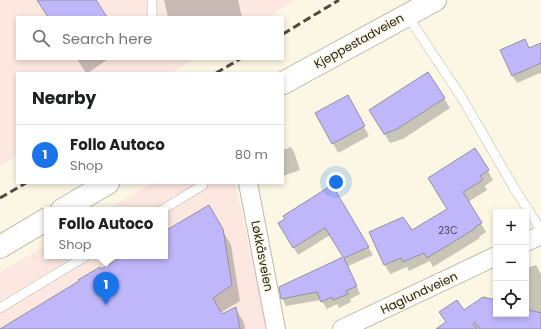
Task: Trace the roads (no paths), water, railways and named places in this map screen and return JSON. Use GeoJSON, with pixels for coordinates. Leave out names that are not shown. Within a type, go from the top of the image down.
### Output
{"type":"FeatureCollection","features":[{"type":"Feature","properties":{"kind":"main road","name":"Kjeppestadveien"},"geometry":{"type":"LineString","coordinates":[[284,82],[435,0]]}},
{"type":"Feature","properties":{"kind":"main road"},"geometry":{"type":"LineString","coordinates":[[67,207],[106,184]]}},
{"type":"Feature","properties":{"kind":"main road"},"geometry":{"type":"LineString","coordinates":[[0,247],[44,221]]}},
{"type":"Feature","properties":{"kind":"street","name":"Løkkåsveien"},"geometry":{"type":"LineString","coordinates":[[248,184],[276,329]]}},
{"type":"Feature","properties":{"kind":"street"},"geometry":{"type":"LineString","coordinates":[[529,241],[541,235]]}},
{"type":"Feature","properties":{"kind":"street","name":"Haglundveien"},"geometry":{"type":"LineString","coordinates":[[342,329],[493,257]]}},
{"type":"Feature","properties":{"kind":"lane"},"geometry":{"type":"LineString","coordinates":[[152,0],[152,16]]}},
{"type":"Feature","properties":{"kind":"lane"},"geometry":{"type":"LineString","coordinates":[[408,15],[462,98],[514,188],[541,230]]}},
{"type":"Feature","properties":{"kind":"lane"},"geometry":{"type":"LineString","coordinates":[[167,207],[203,185]]}},
{"type":"Feature","properties":{"kind":"lane"},"geometry":{"type":"LineString","coordinates":[[0,308],[81,259]]}},
{"type":"Feature","properties":{"kind":"railway"},"geometry":{"type":"LineString","coordinates":[[284,33],[339,0]]}},
{"type":"Feature","properties":{"kind":"railway"},"geometry":{"type":"LineString","coordinates":[[218,72],[238,60]]}},
{"type":"Feature","properties":{"kind":"railway"},"geometry":{"type":"LineString","coordinates":[[0,198],[24,184]]}},
{"type":"Feature","properties":{"kind":"place","name":"Follo Autoco"},"geometry":{"type":"Point","coordinates":[106,305]}}]}
